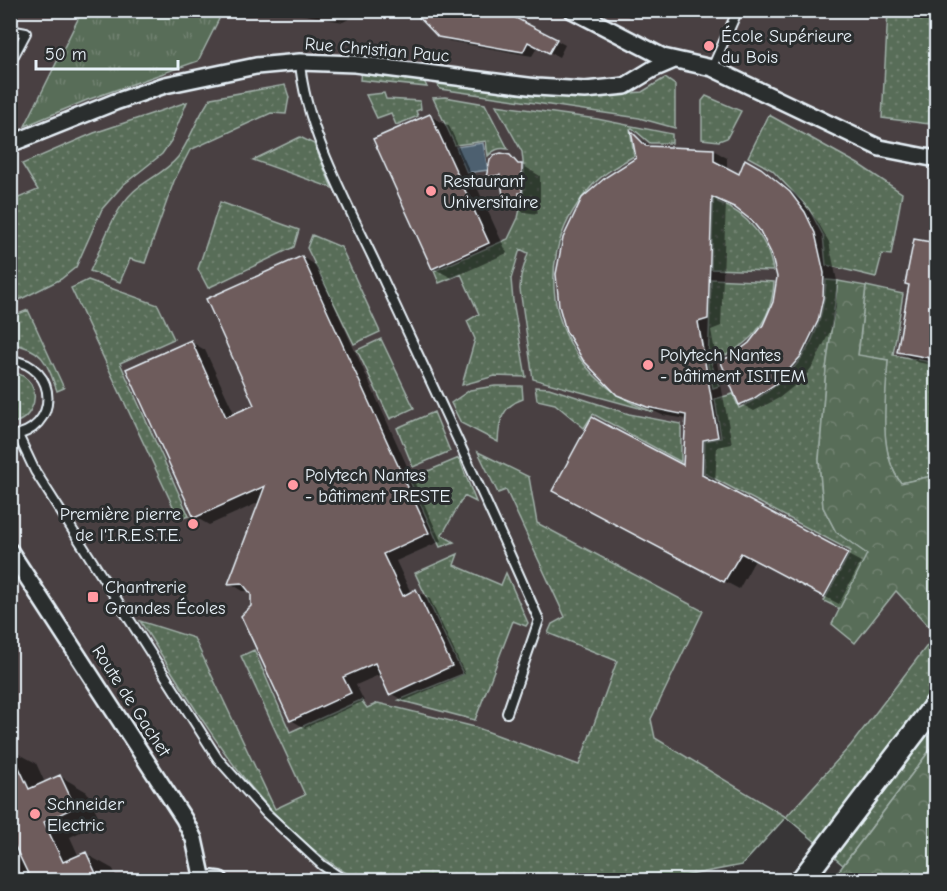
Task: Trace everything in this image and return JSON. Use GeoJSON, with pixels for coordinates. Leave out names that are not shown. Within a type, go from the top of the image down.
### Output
{"type":"FeatureCollection","features":[{"type":"Feature","properties":{"kind":"street"},"geometry":{"type":"LineString","coordinates":[[572,10],[663,57],[712,68],[880,148],[936,159]]}},
{"type":"Feature","properties":{"kind":"street","name":"Rue Christian Pauc"},"geometry":{"type":"LineString","coordinates":[[10,144],[115,102],[165,85],[256,66],[300,62],[355,64],[536,87],[585,90],[625,86],[653,69],[674,60]]}},
{"type":"Feature","properties":{"kind":"street","name":"Route de Gachet"},"geometry":{"type":"LineString","coordinates":[[10,551],[184,819],[196,845],[202,880]]}},
{"type":"Feature","properties":{"kind":"street"},"geometry":{"type":"LineString","coordinates":[[802,880],[936,704]]}},
{"type":"Feature","properties":{"kind":"street"},"geometry":{"type":"LineString","coordinates":[[788,880],[832,841]]}},
{"type":"Feature","properties":{"kind":"street"},"geometry":{"type":"LineString","coordinates":[[202,880],[220,880]]}},
{"type":"Feature","properties":{"kind":"lane"},"geometry":{"type":"LineString","coordinates":[[712,68],[737,12]]}},
{"type":"Feature","properties":{"kind":"lane"},"geometry":{"type":"LineString","coordinates":[[10,30],[26,33],[10,63]]}},
{"type":"Feature","properties":{"kind":"lane"},"geometry":{"type":"LineString","coordinates":[[300,62],[301,82],[307,105],[331,166],[499,528],[539,620],[507,713]]}},
{"type":"Feature","properties":{"kind":"lane"},"geometry":{"type":"LineString","coordinates":[[10,360],[26,363],[33,368],[44,381],[47,390],[47,406],[39,422],[33,428],[14,436],[218,759],[266,813],[322,865],[344,880]]}},
{"type":"Feature","properties":{"kind":"shaded area"},"geometry":{"type":"Polygon","coordinates":[[[10,11],[936,11],[936,634],[850,745],[742,865],[673,880],[11,880],[10,11]]]}},
{"type":"Feature","properties":{"kind":"green space"},"geometry":{"type":"Polygon","coordinates":[[[82,10],[223,11],[198,61],[87,100],[25,126],[82,10]]]}},
{"type":"Feature","properties":{"kind":"green space"},"geometry":{"type":"Polygon","coordinates":[[[888,11],[935,11],[929,124],[882,118],[888,11]]]}},
{"type":"Feature","properties":{"kind":"green space"},"geometry":{"type":"Polygon","coordinates":[[[361,68],[421,75],[427,87],[360,80],[361,68]]]}},
{"type":"Feature","properties":{"kind":"green space"},"geometry":{"type":"Polygon","coordinates":[[[434,76],[586,97],[642,92],[665,78],[675,85],[675,128],[639,118],[440,89],[434,76]]]}},
{"type":"Feature","properties":{"kind":"green space"},"geometry":{"type":"Polygon","coordinates":[[[285,85],[289,97],[286,114],[271,113],[190,150],[174,181],[145,263],[130,259],[120,282],[90,271],[120,208],[134,191],[178,157],[211,98],[285,85]]]}},
{"type":"Feature","properties":{"kind":"green space"},"geometry":{"type":"Polygon","coordinates":[[[384,93],[386,99],[420,101],[421,109],[416,111],[418,116],[396,125],[391,113],[377,118],[366,95],[384,93]]]}},
{"type":"Feature","properties":{"kind":"green space"},"geometry":{"type":"Polygon","coordinates":[[[706,96],[741,111],[727,138],[719,141],[702,139],[702,101],[706,96]]]}},
{"type":"Feature","properties":{"kind":"green space"},"geometry":{"type":"Polygon","coordinates":[[[445,97],[485,104],[508,149],[502,148],[488,156],[486,141],[455,145],[433,98],[445,97]]]}},
{"type":"Feature","properties":{"kind":"green space"},"geometry":{"type":"Polygon","coordinates":[[[187,102],[171,141],[162,154],[123,185],[102,209],[76,267],[61,279],[11,304],[11,201],[38,190],[22,164],[94,133],[187,102]]]}},
{"type":"Feature","properties":{"kind":"green space"},"geometry":{"type":"Polygon","coordinates":[[[496,105],[597,119],[672,134],[672,143],[650,143],[632,128],[630,129],[634,156],[595,183],[569,219],[557,252],[554,285],[559,317],[573,347],[593,374],[621,396],[654,412],[533,379],[520,289],[521,276],[528,253],[520,249],[511,279],[526,377],[495,376],[462,385],[475,339],[467,321],[479,314],[461,274],[439,283],[434,271],[508,239],[518,218],[523,196],[522,152],[496,105]]]}},
{"type":"Feature","properties":{"kind":"green space"},"geometry":{"type":"Polygon","coordinates":[[[769,115],[858,164],[902,193],[891,255],[882,254],[876,277],[826,265],[823,235],[809,209],[772,170],[748,157],[769,115]]]}},
{"type":"Feature","properties":{"kind":"green space"},"geometry":{"type":"Polygon","coordinates":[[[300,137],[314,144],[332,188],[253,160],[300,137]]]}},
{"type":"Feature","properties":{"kind":"green space"},"geometry":{"type":"Polygon","coordinates":[[[714,185],[723,187],[718,202],[739,213],[755,229],[767,248],[773,271],[711,269],[714,185]]]}},
{"type":"Feature","properties":{"kind":"green space"},"geometry":{"type":"Polygon","coordinates":[[[220,202],[299,230],[294,247],[208,288],[198,269],[220,202]]]}},
{"type":"Feature","properties":{"kind":"green space"},"geometry":{"type":"Polygon","coordinates":[[[312,235],[341,247],[380,332],[354,344],[307,248],[312,235]]]}},
{"type":"Feature","properties":{"kind":"green space"},"geometry":{"type":"Polygon","coordinates":[[[711,279],[774,282],[769,310],[756,332],[736,349],[711,362],[719,386],[713,388],[708,365],[711,279]]]}},
{"type":"Feature","properties":{"kind":"green space"},"geometry":{"type":"Polygon","coordinates":[[[88,280],[158,305],[174,339],[120,363],[189,516],[179,519],[71,288],[88,280]]]}},
{"type":"Feature","properties":{"kind":"green space"},"geometry":{"type":"Polygon","coordinates":[[[826,280],[838,281],[826,369],[819,460],[823,507],[836,532],[868,554],[840,609],[824,601],[851,551],[704,473],[705,441],[721,438],[715,399],[733,394],[739,408],[775,386],[790,372],[812,340],[824,302],[826,280]]]}},
{"type":"Feature","properties":{"kind":"green space"},"geometry":{"type":"Polygon","coordinates":[[[838,281],[866,286],[858,355],[888,360],[885,424],[893,470],[901,483],[936,475],[936,634],[896,591],[855,643],[832,624],[867,554],[836,532],[823,507],[819,460],[826,369],[838,281]]]}},
{"type":"Feature","properties":{"kind":"green space"},"geometry":{"type":"Polygon","coordinates":[[[866,286],[903,294],[893,355],[936,363],[936,475],[901,483],[893,470],[888,456],[884,424],[888,360],[858,356],[866,286]]]}},
{"type":"Feature","properties":{"kind":"green space"},"geometry":{"type":"Polygon","coordinates":[[[28,310],[64,388],[57,391],[42,358],[30,349],[11,344],[11,317],[28,310]]]}},
{"type":"Feature","properties":{"kind":"green space"},"geometry":{"type":"Polygon","coordinates":[[[381,339],[414,408],[390,419],[357,350],[381,339]]]}},
{"type":"Feature","properties":{"kind":"green space"},"geometry":{"type":"Polygon","coordinates":[[[11,371],[22,375],[29,381],[34,397],[28,414],[23,419],[11,423],[11,371]]]}},
{"type":"Feature","properties":{"kind":"green space"},"geometry":{"type":"Polygon","coordinates":[[[495,386],[522,386],[523,399],[510,406],[503,415],[498,442],[461,423],[451,403],[470,390],[495,386]]]}},
{"type":"Feature","properties":{"kind":"green space"},"geometry":{"type":"Polygon","coordinates":[[[535,387],[549,388],[629,414],[681,424],[681,462],[593,414],[584,428],[555,404],[537,400],[535,387]]]}},
{"type":"Feature","properties":{"kind":"green space"},"geometry":{"type":"Polygon","coordinates":[[[434,412],[450,451],[413,467],[397,428],[434,412]]]}},
{"type":"Feature","properties":{"kind":"green space"},"geometry":{"type":"Polygon","coordinates":[[[478,452],[529,477],[537,523],[703,611],[651,719],[655,738],[786,817],[742,865],[672,880],[358,880],[322,856],[289,829],[260,798],[209,730],[140,621],[194,638],[275,809],[305,795],[241,656],[254,650],[290,732],[361,700],[367,708],[378,703],[475,727],[579,765],[617,661],[548,633],[552,624],[565,617],[506,490],[498,493],[478,452]]]}},
{"type":"Feature","properties":{"kind":"green space"},"geometry":{"type":"Polygon","coordinates":[[[459,458],[476,502],[464,496],[442,535],[454,542],[440,547],[409,479],[459,458]]]}},
{"type":"Feature","properties":{"kind":"green space"},"geometry":{"type":"Polygon","coordinates":[[[458,554],[454,565],[501,585],[506,573],[528,623],[526,626],[513,621],[475,720],[399,700],[463,674],[415,573],[458,554]]]}},
{"type":"Feature","properties":{"kind":"green space"},"geometry":{"type":"Polygon","coordinates":[[[936,634],[936,742],[843,865],[786,817],[851,745],[936,634]]]}},
{"type":"Feature","properties":{"kind":"green space"},"geometry":{"type":"Polygon","coordinates":[[[936,742],[936,862],[922,880],[832,880],[936,742]]]}},
{"type":"Feature","properties":{"kind":"water"},"geometry":{"type":"Polygon","coordinates":[[[483,143],[488,170],[467,173],[456,147],[483,143]]]}},
{"type":"Feature","properties":{"kind":"building"},"geometry":{"type":"Polygon","coordinates":[[[412,10],[500,10],[557,39],[549,53],[528,42],[523,52],[438,37],[412,10]]]}},
{"type":"Feature","properties":{"kind":"building","name":"Restaurant Universitaire"},"geometry":{"type":"Polygon","coordinates":[[[430,114],[489,243],[432,269],[373,139],[430,114]]]}},
{"type":"Feature","properties":{"kind":"building","name":"Polytech Nantes - bâtiment ISITEM"},"geometry":{"type":"Polygon","coordinates":[[[631,131],[646,146],[714,149],[714,161],[739,174],[745,159],[761,168],[790,192],[805,212],[815,233],[824,273],[823,298],[818,321],[801,356],[778,382],[753,399],[739,405],[720,360],[730,357],[749,343],[763,325],[773,302],[777,277],[771,253],[752,221],[734,207],[712,197],[708,319],[698,322],[718,437],[703,440],[702,475],[848,553],[824,597],[741,553],[724,582],[552,491],[592,417],[683,465],[686,415],[647,407],[617,395],[583,360],[566,331],[559,306],[556,274],[563,238],[582,198],[606,177],[636,158],[631,131]]]}},
{"type":"Feature","properties":{"kind":"building"},"geometry":{"type":"Polygon","coordinates":[[[501,153],[510,155],[518,164],[522,164],[520,205],[504,202],[500,175],[486,177],[490,160],[494,155],[501,153]]]}},
{"type":"Feature","properties":{"kind":"building"},"geometry":{"type":"Polygon","coordinates":[[[914,239],[936,243],[936,359],[897,352],[909,285],[905,284],[914,239]]]}},
{"type":"Feature","properties":{"kind":"building","name":"Polytech Nantes - bâtiment IRESTE"},"geometry":{"type":"Polygon","coordinates":[[[302,256],[429,533],[383,554],[403,596],[416,589],[452,666],[389,695],[375,663],[343,677],[351,693],[290,721],[241,616],[251,606],[251,594],[242,583],[228,584],[265,486],[194,518],[126,369],[191,340],[226,417],[254,405],[206,299],[302,256]]]}},
{"type":"Feature","properties":{"kind":"building","name":"Schneider Electric"},"geometry":{"type":"Polygon","coordinates":[[[10,748],[29,789],[60,775],[75,807],[44,822],[63,862],[86,852],[99,880],[31,880],[10,836],[10,748]]]}},
{"type":"Feature","properties":{"kind":"place","name":"École Supérieure du Bois"},"geometry":{"type":"Point","coordinates":[709,46]}},
{"type":"Feature","properties":{"kind":"place","name":"Restaurant Universitaire"},"geometry":{"type":"Point","coordinates":[431,191]}},
{"type":"Feature","properties":{"kind":"place","name":"Polytech Nantes - bâtiment ISITEM"},"geometry":{"type":"Point","coordinates":[648,365]}},
{"type":"Feature","properties":{"kind":"place","name":"Polytech Nantes - bâtiment IRESTE"},"geometry":{"type":"Point","coordinates":[293,485]}},
{"type":"Feature","properties":{"kind":"place","name":"Première pierre de l'I.R.E.S.T.E."},"geometry":{"type":"Point","coordinates":[193,524]}},
{"type":"Feature","properties":{"kind":"place","name":"Chantrerie Grandes Écoles"},"geometry":{"type":"Point","coordinates":[93,597]}},
{"type":"Feature","properties":{"kind":"place","name":"Schneider Electric"},"geometry":{"type":"Point","coordinates":[35,814]}}]}
